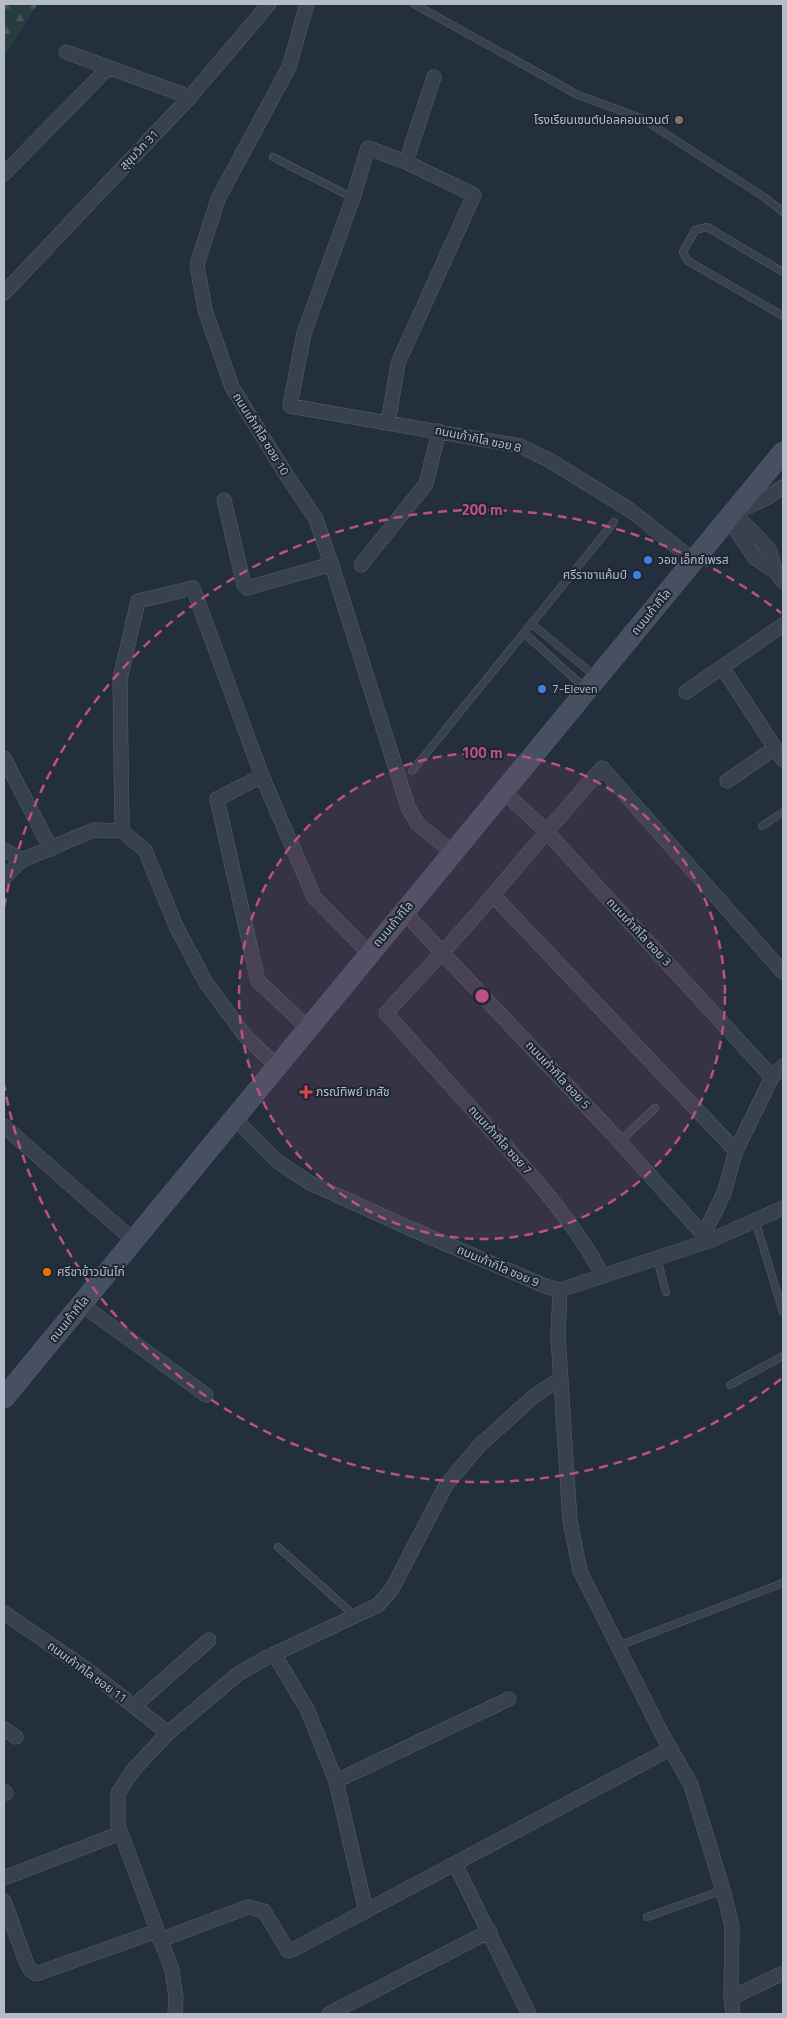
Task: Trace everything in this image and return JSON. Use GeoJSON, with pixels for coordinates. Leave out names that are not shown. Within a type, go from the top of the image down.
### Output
{"type":"FeatureCollection","features":[{"type":"Feature","properties":{"kind":"main road","name":"ถนนเก้ากิโล"},"geometry":{"type":"LineString","coordinates":[[6,1390],[82,1304],[783,452]]}},
{"type":"Feature","properties":{"kind":"street","name":"สุขุมวิท 31"},"geometry":{"type":"LineString","coordinates":[[4,293],[190,97],[269,4]]}},
{"type":"Feature","properties":{"kind":"street","name":"ถนนเก้ากิโล ซอย 10"},"geometry":{"type":"LineString","coordinates":[[308,4],[289,67],[218,199],[197,265],[205,310],[232,387],[316,519],[332,564],[408,807],[418,823],[452,852]]}},
{"type":"Feature","properties":{"kind":"street"},"geometry":{"type":"LineString","coordinates":[[66,52],[190,97]]}},
{"type":"Feature","properties":{"kind":"street"},"geometry":{"type":"LineString","coordinates":[[4,174],[108,68]]}},
{"type":"Feature","properties":{"kind":"street"},"geometry":{"type":"LineString","coordinates":[[406,162],[434,77]]}},
{"type":"Feature","properties":{"kind":"street"},"geometry":{"type":"LineString","coordinates":[[353,198],[368,148],[406,162],[474,195],[398,363],[388,423]]}},
{"type":"Feature","properties":{"kind":"street","name":"ถนนเก้ากิโล ซอย 8"},"geometry":{"type":"LineString","coordinates":[[353,198],[304,333],[290,406],[520,446],[549,460],[630,510],[693,560]]}},
{"type":"Feature","properties":{"kind":"street"},"geometry":{"type":"LineString","coordinates":[[361,565],[426,484],[439,431]]}},
{"type":"Feature","properties":{"kind":"street"},"geometry":{"type":"LineString","coordinates":[[780,577],[769,549],[732,516],[765,499],[783,487]]}},
{"type":"Feature","properties":{"kind":"street"},"geometry":{"type":"LineString","coordinates":[[224,500],[246,587],[249,588],[332,564]]}},
{"type":"Feature","properties":{"kind":"street"},"geometry":{"type":"LineString","coordinates":[[122,831],[120,679],[138,602],[193,588],[262,776],[314,897],[369,953]]}},
{"type":"Feature","properties":{"kind":"street"},"geometry":{"type":"LineString","coordinates":[[686,692],[783,625]]}},
{"type":"Feature","properties":{"kind":"street"},"geometry":{"type":"LineString","coordinates":[[722,667],[783,760]]}},
{"type":"Feature","properties":{"kind":"street"},"geometry":{"type":"LineString","coordinates":[[727,781],[775,748]]}},
{"type":"Feature","properties":{"kind":"street"},"geometry":{"type":"LineString","coordinates":[[4,758],[50,849]]}},
{"type":"Feature","properties":{"kind":"street"},"geometry":{"type":"LineString","coordinates":[[442,953],[602,768],[783,972]]}},
{"type":"Feature","properties":{"kind":"street"},"geometry":{"type":"LineString","coordinates":[[262,776],[217,799],[258,980],[309,1029]]}},
{"type":"Feature","properties":{"kind":"street","name":"ถนนเก้ากิโล ซอย 3"},"geometry":{"type":"LineString","coordinates":[[503,791],[546,831],[772,1077]]}},
{"type":"Feature","properties":{"kind":"street"},"geometry":{"type":"LineString","coordinates":[[4,878],[22,860],[94,830],[122,831],[146,850],[176,926],[206,983],[246,1037],[278,1066]]}},
{"type":"Feature","properties":{"kind":"street"},"geometry":{"type":"LineString","coordinates":[[4,850],[22,860]]}},
{"type":"Feature","properties":{"kind":"street"},"geometry":{"type":"LineString","coordinates":[[493,895],[736,1151]]}},
{"type":"Feature","properties":{"kind":"street","name":"ถนนเก้ากิโล ซอย 5"},"geometry":{"type":"LineString","coordinates":[[404,912],[620,1141],[706,1238]]}},
{"type":"Feature","properties":{"kind":"street","name":"ถนนเก้ากิโล ซอย 7"},"geometry":{"type":"LineString","coordinates":[[442,953],[386,1013],[549,1197],[588,1248],[604,1276]]}},
{"type":"Feature","properties":{"kind":"street"},"geometry":{"type":"LineString","coordinates":[[706,1238],[724,1193],[736,1151],[772,1077],[783,1066]]}},
{"type":"Feature","properties":{"kind":"street","name":"ถนนเก้ากิโล ซอย 9"},"geometry":{"type":"LineString","coordinates":[[235,1119],[277,1161],[310,1183],[409,1228],[545,1286],[560,1290]]}},
{"type":"Feature","properties":{"kind":"street"},"geometry":{"type":"LineString","coordinates":[[4,1126],[133,1240]]}},
{"type":"Feature","properties":{"kind":"street"},"geometry":{"type":"LineString","coordinates":[[733,2014],[731,1998],[732,1926],[691,1785],[670,1749],[580,1571],[570,1521],[564,1401],[560,1379],[558,1336],[560,1290],[657,1258],[783,1208]]}},
{"type":"Feature","properties":{"kind":"street"},"geometry":{"type":"LineString","coordinates":[[82,1304],[206,1395]]}},
{"type":"Feature","properties":{"kind":"street"},"geometry":{"type":"LineString","coordinates":[[175,2014],[176,1998],[172,1970],[118,1825],[118,1793],[134,1769],[168,1733],[238,1674],[274,1654],[378,1605],[392,1589],[446,1485],[480,1445],[534,1396],[560,1379]]}},
{"type":"Feature","properties":{"kind":"street","name":"ถนนเก้ากิโล ซอย 11"},"geometry":{"type":"LineString","coordinates":[[4,1613],[89,1670],[168,1733]]}},
{"type":"Feature","properties":{"kind":"street"},"geometry":{"type":"LineString","coordinates":[[134,1706],[209,1640]]}},
{"type":"Feature","properties":{"kind":"street"},"geometry":{"type":"LineString","coordinates":[[274,1654],[307,1709],[336,1781],[366,1912]]}},
{"type":"Feature","properties":{"kind":"street"},"geometry":{"type":"LineString","coordinates":[[336,1781],[509,1699]]}},
{"type":"Feature","properties":{"kind":"street"},"geometry":{"type":"LineString","coordinates":[[4,1729],[16,1737]]}},
{"type":"Feature","properties":{"kind":"street"},"geometry":{"type":"LineString","coordinates":[[4,1901],[26,1962],[36,1974],[248,1906],[264,1911],[288,1951],[366,1912],[670,1749]]}},
{"type":"Feature","properties":{"kind":"street"},"geometry":{"type":"LineString","coordinates":[[4,1878],[121,1833]]}},
{"type":"Feature","properties":{"kind":"street"},"geometry":{"type":"LineString","coordinates":[[455,1864],[490,1931],[529,2014]]}},
{"type":"Feature","properties":{"kind":"street"},"geometry":{"type":"LineString","coordinates":[[329,2014],[490,1931]]}},
{"type":"Feature","properties":{"kind":"street"},"geometry":{"type":"LineString","coordinates":[[731,1998],[783,1973]]}},
{"type":"Feature","properties":{"kind":"lane"},"geometry":{"type":"LineString","coordinates":[[414,4],[578,94],[641,118],[764,197],[783,212]]}},
{"type":"Feature","properties":{"kind":"lane"},"geometry":{"type":"LineString","coordinates":[[273,157],[353,198]]}},
{"type":"Feature","properties":{"kind":"lane"},"geometry":{"type":"LineString","coordinates":[[783,272],[707,227],[695,230],[683,252],[688,261],[783,316]]}},
{"type":"Feature","properties":{"kind":"lane"},"geometry":{"type":"LineString","coordinates":[[412,771],[614,522]]}},
{"type":"Feature","properties":{"kind":"lane"},"geometry":{"type":"LineString","coordinates":[[532,624],[592,684]]}},
{"type":"Feature","properties":{"kind":"lane"},"geometry":{"type":"LineString","coordinates":[[524,633],[592,684]]}},
{"type":"Feature","properties":{"kind":"lane"},"geometry":{"type":"LineString","coordinates":[[762,826],[783,812]]}},
{"type":"Feature","properties":{"kind":"lane"},"geometry":{"type":"LineString","coordinates":[[620,1141],[655,1108]]}},
{"type":"Feature","properties":{"kind":"lane"},"geometry":{"type":"LineString","coordinates":[[755,1219],[783,1312]]}},
{"type":"Feature","properties":{"kind":"lane"},"geometry":{"type":"LineString","coordinates":[[657,1258],[666,1292]]}},
{"type":"Feature","properties":{"kind":"lane"},"geometry":{"type":"LineString","coordinates":[[730,1385],[783,1356]]}},
{"type":"Feature","properties":{"kind":"lane"},"geometry":{"type":"LineString","coordinates":[[278,1547],[355,1616]]}},
{"type":"Feature","properties":{"kind":"lane"},"geometry":{"type":"LineString","coordinates":[[618,1646],[783,1583]]}},
{"type":"Feature","properties":{"kind":"lane"},"geometry":{"type":"LineString","coordinates":[[647,1917],[723,1890]]}},
{"type":"Feature","properties":{"kind":"green space"},"geometry":{"type":"Polygon","coordinates":[[[4,4],[38,4],[4,56],[4,4]]]}},
{"type":"Feature","properties":{"kind":"place","name":"โรงเรียนเซนต์ปอลคอนแวนต์"},"geometry":{"type":"Point","coordinates":[679,120]}},
{"type":"Feature","properties":{"kind":"place","name":"วอช เอ็กซ์เพรส"},"geometry":{"type":"Point","coordinates":[648,560]}},
{"type":"Feature","properties":{"kind":"place","name":"ศรีราชาแค้มป์"},"geometry":{"type":"Point","coordinates":[637,575]}},
{"type":"Feature","properties":{"kind":"place","name":"7-Eleven"},"geometry":{"type":"Point","coordinates":[542,689]}},
{"type":"Feature","properties":{"kind":"place","name":"ภรณ์ทิพย์ เภสัช"},"geometry":{"type":"Point","coordinates":[306,1092]}},
{"type":"Feature","properties":{"kind":"place","name":"ศรีชาข้าวมันไก่"},"geometry":{"type":"Point","coordinates":[47,1272]}}]}
